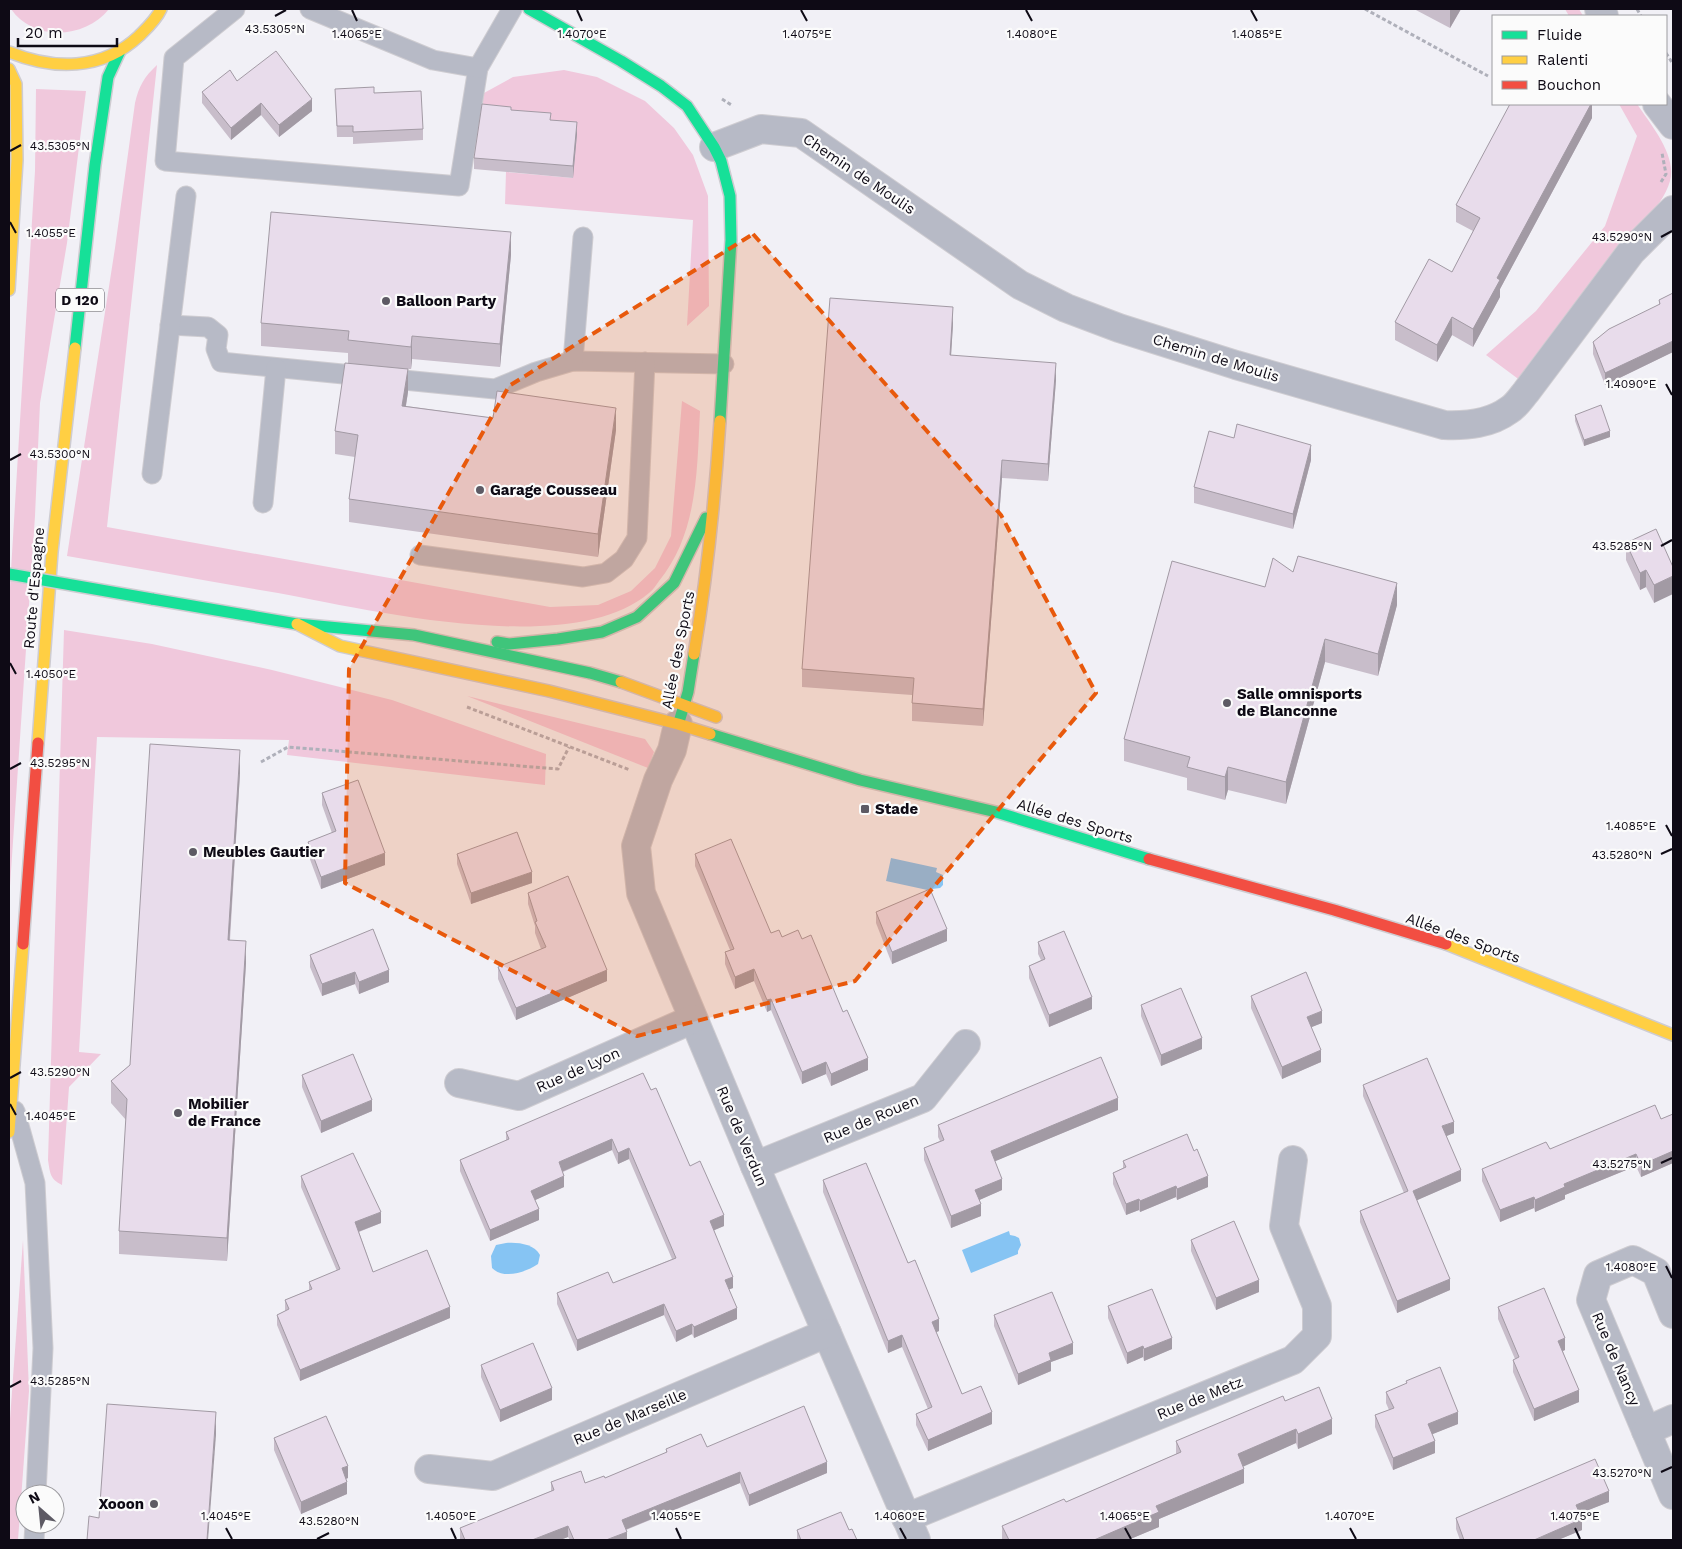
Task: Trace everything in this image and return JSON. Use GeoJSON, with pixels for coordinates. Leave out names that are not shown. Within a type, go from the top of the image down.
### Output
{"type":"FeatureCollection","features":[{"type":"Feature","properties":{"kind":"street","name":"Allée des Sports"},"geometry":{"type":"LineString","coordinates":[[529,9],[660,86],[688,106],[714,146],[721,161],[730,196],[732,240],[716,499],[701,614],[688,692],[681,714],[860,780],[996,812],[1125,852],[1334,910],[1449,945],[1673,1035]]}},
{"type":"Feature","properties":{"kind":"street","name":"D 120"},"geometry":{"type":"LineString","coordinates":[[9,52],[25,60],[47,65],[71,66],[97,60],[120,51],[138,38],[161,11]]}},
{"type":"Feature","properties":{"kind":"street","name":"Route d'Espagne"},"geometry":{"type":"LineString","coordinates":[[9,1132],[52,552],[96,165],[108,77],[120,51]]}},
{"type":"Feature","properties":{"kind":"street"},"geometry":{"type":"LineString","coordinates":[[9,69],[16,84],[17,160],[9,290]]}},
{"type":"Feature","properties":{"kind":"street"},"geometry":{"type":"LineString","coordinates":[[1658,105],[1673,126]]}},
{"type":"Feature","properties":{"kind":"street","name":"Chemin de Moulis"},"geometry":{"type":"LineString","coordinates":[[714,146],[760,129],[801,133],[1013,280],[1066,308],[1119,328],[1236,366],[1444,425],[1470,426],[1492,419],[1510,410],[1526,392],[1631,252],[1671,213]]}},
{"type":"Feature","properties":{"kind":"street","name":"Allée des Sports"},"geometry":{"type":"LineString","coordinates":[[414,634],[509,644],[602,632],[637,617],[674,583],[716,499]]}},
{"type":"Feature","properties":{"kind":"street"},"geometry":{"type":"LineString","coordinates":[[9,574],[297,624],[414,634],[590,673],[638,687],[681,714]]}},
{"type":"Feature","properties":{"kind":"street"},"geometry":{"type":"LineString","coordinates":[[297,624],[340,646],[549,690],[681,714],[726,720]]}},
{"type":"Feature","properties":{"kind":"street","name":"Rue de Verdun"},"geometry":{"type":"LineString","coordinates":[[681,714],[672,750],[658,780],[636,846],[641,893],[755,1166],[911,1529]]}},
{"type":"Feature","properties":{"kind":"street"},"geometry":{"type":"LineString","coordinates":[[887,774],[996,812]]}},
{"type":"Feature","properties":{"kind":"street","name":"Rue de Lyon"},"geometry":{"type":"LineString","coordinates":[[459,1083],[519,1096],[693,1019]]}},
{"type":"Feature","properties":{"kind":"street","name":"Rue de Rouen"},"geometry":{"type":"LineString","coordinates":[[755,1166],[922,1098],[966,1044]]}},
{"type":"Feature","properties":{"kind":"street","name":"Rue de Metz"},"geometry":{"type":"LineString","coordinates":[[911,1529],[1293,1360],[1317,1336],[1317,1306],[1284,1226],[1293,1160]]}},
{"type":"Feature","properties":{"kind":"street","name":"Rue de Nancy"},"geometry":{"type":"LineString","coordinates":[[1646,1431],[1591,1300],[1598,1275],[1633,1260],[1656,1272],[1673,1314]]}},
{"type":"Feature","properties":{"kind":"street","name":"Rue de Marseille"},"geometry":{"type":"LineString","coordinates":[[429,1469],[493,1476],[827,1333]]}},
{"type":"Feature","properties":{"kind":"street"},"geometry":{"type":"LineString","coordinates":[[1673,1419],[1646,1431],[1673,1495]]}},
{"type":"Feature","properties":{"kind":"lane"},"geometry":{"type":"LineString","coordinates":[[235,9],[174,58],[166,161],[459,186],[478,68],[512,9]]}},
{"type":"Feature","properties":{"kind":"lane"},"geometry":{"type":"LineString","coordinates":[[310,9],[433,60],[478,68]]}},
{"type":"Feature","properties":{"kind":"lane"},"geometry":{"type":"LineString","coordinates":[[152,474],[186,196]]}},
{"type":"Feature","properties":{"kind":"lane"},"geometry":{"type":"LineString","coordinates":[[573,361],[583,237]]}},
{"type":"Feature","properties":{"kind":"lane"},"geometry":{"type":"LineString","coordinates":[[170,325],[208,327],[218,335],[216,349],[221,362],[495,389],[536,372],[573,361],[724,364]]}},
{"type":"Feature","properties":{"kind":"lane"},"geometry":{"type":"LineString","coordinates":[[420,555],[583,577],[606,573],[624,559],[637,538],[645,362]]}},
{"type":"Feature","properties":{"kind":"lane"},"geometry":{"type":"LineString","coordinates":[[263,503],[276,368]]}},
{"type":"Feature","properties":{"kind":"lane"},"geometry":{"type":"LineString","coordinates":[[12,1097],[35,1183],[43,1348],[36,1484]]}},
{"type":"Feature","properties":{"kind":"path"},"geometry":{"type":"LineString","coordinates":[[1365,9],[1488,76]]}},
{"type":"Feature","properties":{"kind":"path"},"geometry":{"type":"LineString","coordinates":[[1661,151],[1666,174],[1658,190],[1649,200],[1671,213]]}},
{"type":"Feature","properties":{"kind":"path"},"geometry":{"type":"LineString","coordinates":[[261,762],[288,747],[558,769],[569,747]]}},
{"type":"Feature","properties":{"kind":"highlighted area"},"geometry":{"type":"Polygon","coordinates":[[[753,234],[1001,515],[1096,693],[855,981],[637,1036],[345,883],[349,669],[509,386],[753,234]]]}},
{"type":"Feature","properties":{"kind":"shaded area"},"geometry":{"type":"Polygon","coordinates":[[[11,9],[109,9],[99,19],[87,26],[74,31],[60,33],[33,27],[21,20],[11,9]]]}},
{"type":"Feature","properties":{"kind":"shaded area"},"geometry":{"type":"Polygon","coordinates":[[[1565,9],[1579,9],[1582,15],[1568,15],[1565,9]]]}},
{"type":"Feature","properties":{"kind":"shaded area"},"geometry":{"type":"Polygon","coordinates":[[[157,65],[107,527],[550,607],[598,605],[631,591],[655,568],[671,536],[682,401],[700,411],[698,456],[693,500],[688,522],[672,562],[650,592],[615,613],[571,623],[522,626],[469,624],[416,618],[67,556],[115,248],[135,103],[143,82],[157,65]]]}},
{"type":"Feature","properties":{"kind":"shaded area"},"geometry":{"type":"Polygon","coordinates":[[[564,70],[597,77],[645,101],[674,128],[693,155],[708,196],[709,306],[687,326],[693,220],[505,204],[506,172],[573,178],[511,118],[479,116],[484,93],[513,77],[564,70]]]}},
{"type":"Feature","properties":{"kind":"shaded area"},"geometry":{"type":"Polygon","coordinates":[[[36,89],[86,91],[67,243],[40,403],[35,516],[9,901],[9,604],[35,171],[36,89]]]}},
{"type":"Feature","properties":{"kind":"shaded area"},"geometry":{"type":"Polygon","coordinates":[[[1620,105],[1638,105],[1661,141],[1670,161],[1671,171],[1668,187],[1652,213],[1521,381],[1486,355],[1536,311],[1605,226],[1637,136],[1620,105]]]}},
{"type":"Feature","properties":{"kind":"shaded area"},"geometry":{"type":"Polygon","coordinates":[[[64,630],[152,644],[272,670],[392,700],[546,754],[545,785],[287,755],[289,740],[97,737],[79,1052],[101,1054],[69,1087],[62,1185],[51,1175],[48,1160],[64,630]]]}},
{"type":"Feature","properties":{"kind":"shaded area"},"geometry":{"type":"Polygon","coordinates":[[[467,696],[645,739],[654,752],[648,768],[467,696]]]}},
{"type":"Feature","properties":{"kind":"shaded area"},"geometry":{"type":"Polygon","coordinates":[[[23,1240],[29,1391],[22,1484],[15,1484],[15,1534],[18,1534],[18,1540],[9,1540],[9,1433],[23,1240]]]}},
{"type":"Feature","properties":{"kind":"water"},"geometry":{"type":"Polygon","coordinates":[[[891,858],[937,868],[936,872],[943,875],[943,885],[940,888],[932,889],[932,891],[886,881],[891,858]]]}},
{"type":"Feature","properties":{"kind":"water"},"geometry":{"type":"Polygon","coordinates":[[[1009,1231],[1010,1235],[1019,1238],[1021,1245],[1018,1254],[971,1273],[962,1250],[1009,1231]]]}},
{"type":"Feature","properties":{"kind":"water"},"geometry":{"type":"Polygon","coordinates":[[[520,1243],[534,1248],[540,1255],[538,1264],[515,1274],[497,1272],[492,1268],[491,1256],[496,1245],[520,1243]]]}},
{"type":"Feature","properties":{"kind":"building"},"geometry":{"type":"Polygon","coordinates":[[[276,51],[312,99],[279,125],[261,103],[231,128],[202,92],[230,70],[237,81],[276,51]]]}},
{"type":"Feature","properties":{"kind":"building"},"geometry":{"type":"Polygon","coordinates":[[[374,87],[374,93],[421,91],[423,129],[353,132],[353,126],[337,126],[335,89],[374,87]]]}},
{"type":"Feature","properties":{"kind":"building"},"geometry":{"type":"Polygon","coordinates":[[[482,104],[511,107],[511,110],[551,113],[550,120],[577,122],[573,166],[474,158],[482,104]]]}},
{"type":"Feature","properties":{"kind":"building"},"geometry":{"type":"Polygon","coordinates":[[[1509,105],[1590,105],[1497,278],[1500,280],[1473,329],[1452,317],[1437,345],[1395,322],[1429,259],[1452,272],[1480,218],[1456,205],[1509,105]]]}},
{"type":"Feature","properties":{"kind":"building","name":"Balloon Party"},"geometry":{"type":"Polygon","coordinates":[[[271,212],[511,232],[500,344],[412,336],[411,347],[348,340],[349,331],[261,323],[271,212]]]}},
{"type":"Feature","properties":{"kind":"building"},"geometry":{"type":"Polygon","coordinates":[[[1673,293],[1673,341],[1605,373],[1593,342],[1609,329],[1660,304],[1659,300],[1673,293]]]}},
{"type":"Feature","properties":{"kind":"building"},"geometry":{"type":"Polygon","coordinates":[[[830,298],[953,307],[950,355],[1056,363],[1048,464],[1002,460],[983,709],[912,703],[914,678],[802,669],[830,298]]]}},
{"type":"Feature","properties":{"kind":"building","name":"Garage Cousseau"},"geometry":{"type":"Polygon","coordinates":[[[345,363],[408,369],[402,406],[493,418],[497,391],[616,408],[598,534],[349,499],[358,435],[335,431],[345,363]]]}},
{"type":"Feature","properties":{"kind":"building"},"geometry":{"type":"Polygon","coordinates":[[[1601,405],[1610,431],[1584,440],[1575,415],[1601,405]]]}},
{"type":"Feature","properties":{"kind":"building"},"geometry":{"type":"Polygon","coordinates":[[[1237,424],[1311,445],[1293,514],[1194,487],[1209,431],[1234,438],[1237,424]]]}},
{"type":"Feature","properties":{"kind":"building"},"geometry":{"type":"Polygon","coordinates":[[[1656,529],[1673,567],[1673,576],[1654,585],[1646,570],[1640,573],[1626,543],[1656,529]]]}},
{"type":"Feature","properties":{"kind":"building","name":"Salle omnisports de Blanconne"},"geometry":{"type":"Polygon","coordinates":[[[1298,556],[1397,583],[1378,654],[1325,639],[1286,782],[1228,767],[1225,777],[1187,767],[1190,757],[1124,739],[1172,561],[1265,587],[1273,558],[1293,572],[1298,556]]]}},
{"type":"Feature","properties":{"kind":"building"},"geometry":{"type":"Polygon","coordinates":[[[150,744],[240,750],[228,940],[246,941],[227,1238],[119,1231],[127,1099],[111,1081],[130,1065],[150,744]]]}},
{"type":"Feature","properties":{"kind":"building"},"geometry":{"type":"Polygon","coordinates":[[[358,780],[385,853],[321,877],[308,842],[336,831],[322,793],[358,780]]]}},
{"type":"Feature","properties":{"kind":"building"},"geometry":{"type":"Polygon","coordinates":[[[517,832],[532,872],[471,893],[457,854],[517,832]]]}},
{"type":"Feature","properties":{"kind":"building"},"geometry":{"type":"Polygon","coordinates":[[[731,839],[771,933],[779,930],[782,937],[798,930],[802,939],[811,935],[843,1012],[847,1010],[868,1058],[831,1074],[826,1062],[802,1072],[771,999],[767,1000],[754,969],[735,977],[725,952],[734,949],[695,854],[731,839]]]}},
{"type":"Feature","properties":{"kind":"building"},"geometry":{"type":"Polygon","coordinates":[[[568,876],[607,970],[516,1008],[498,967],[546,947],[535,922],[537,921],[528,893],[568,876]]]}},
{"type":"Feature","properties":{"kind":"building"},"geometry":{"type":"Polygon","coordinates":[[[930,889],[947,929],[892,952],[876,912],[930,889]]]}},
{"type":"Feature","properties":{"kind":"building"},"geometry":{"type":"Polygon","coordinates":[[[373,929],[389,970],[359,982],[355,972],[322,984],[310,955],[373,929]]]}},
{"type":"Feature","properties":{"kind":"building"},"geometry":{"type":"Polygon","coordinates":[[[1064,931],[1092,997],[1049,1015],[1029,966],[1045,959],[1038,942],[1064,931]]]}},
{"type":"Feature","properties":{"kind":"building"},"geometry":{"type":"Polygon","coordinates":[[[1306,972],[1322,1011],[1307,1017],[1321,1050],[1282,1067],[1251,996],[1306,972]]]}},
{"type":"Feature","properties":{"kind":"building"},"geometry":{"type":"Polygon","coordinates":[[[1181,988],[1202,1038],[1161,1055],[1141,1005],[1181,988]]]}},
{"type":"Feature","properties":{"kind":"building"},"geometry":{"type":"Polygon","coordinates":[[[353,1054],[372,1100],[321,1121],[302,1075],[353,1054]]]}},
{"type":"Feature","properties":{"kind":"building"},"geometry":{"type":"Polygon","coordinates":[[[1101,1057],[1118,1098],[991,1151],[1002,1179],[975,1190],[981,1204],[951,1216],[924,1148],[944,1140],[938,1125],[1101,1057]]]}},
{"type":"Feature","properties":{"kind":"building"},"geometry":{"type":"Polygon","coordinates":[[[1427,1058],[1454,1122],[1442,1126],[1461,1170],[1413,1191],[1450,1279],[1397,1301],[1360,1211],[1408,1191],[1363,1085],[1427,1058]]]}},
{"type":"Feature","properties":{"kind":"building"},"geometry":{"type":"Polygon","coordinates":[[[643,1073],[651,1090],[656,1088],[690,1166],[700,1161],[724,1215],[710,1221],[733,1277],[725,1280],[737,1308],[694,1327],[692,1324],[676,1331],[664,1304],[577,1340],[557,1293],[608,1272],[613,1283],[676,1258],[629,1148],[618,1153],[612,1139],[559,1162],[564,1176],[531,1191],[539,1209],[490,1230],[460,1160],[509,1139],[506,1132],[643,1073]]]}},
{"type":"Feature","properties":{"kind":"building"},"geometry":{"type":"Polygon","coordinates":[[[1655,1105],[1661,1119],[1673,1114],[1673,1151],[1641,1165],[1636,1154],[1564,1184],[1565,1187],[1535,1200],[1534,1197],[1500,1210],[1482,1169],[1546,1142],[1550,1149],[1655,1105]]]}},
{"type":"Feature","properties":{"kind":"building"},"geometry":{"type":"Polygon","coordinates":[[[1187,1134],[1194,1151],[1197,1149],[1208,1176],[1177,1189],[1176,1186],[1140,1201],[1139,1199],[1126,1204],[1113,1173],[1126,1167],[1123,1161],[1187,1134]]]}},
{"type":"Feature","properties":{"kind":"building"},"geometry":{"type":"Polygon","coordinates":[[[353,1153],[381,1212],[355,1222],[373,1272],[427,1250],[450,1307],[300,1370],[277,1315],[289,1309],[285,1300],[312,1289],[309,1282],[340,1269],[301,1176],[353,1153]]]}},
{"type":"Feature","properties":{"kind":"building"},"geometry":{"type":"Polygon","coordinates":[[[866,1163],[908,1263],[915,1260],[939,1319],[932,1322],[962,1394],[981,1386],[992,1412],[928,1440],[916,1414],[932,1407],[902,1335],[888,1341],[823,1180],[866,1163]]]}},
{"type":"Feature","properties":{"kind":"building"},"geometry":{"type":"Polygon","coordinates":[[[1234,1221],[1259,1280],[1216,1298],[1191,1240],[1234,1221]]]}},
{"type":"Feature","properties":{"kind":"building"},"geometry":{"type":"Polygon","coordinates":[[[1544,1288],[1565,1338],[1558,1341],[1579,1390],[1534,1409],[1513,1360],[1519,1357],[1498,1307],[1544,1288]]]}},
{"type":"Feature","properties":{"kind":"building"},"geometry":{"type":"Polygon","coordinates":[[[1152,1289],[1172,1338],[1144,1349],[1143,1346],[1127,1353],[1108,1306],[1152,1289]]]}},
{"type":"Feature","properties":{"kind":"building"},"geometry":{"type":"Polygon","coordinates":[[[1052,1292],[1073,1343],[1049,1353],[1051,1360],[1018,1374],[994,1315],[1052,1292]]]}},
{"type":"Feature","properties":{"kind":"building"},"geometry":{"type":"Polygon","coordinates":[[[533,1343],[552,1388],[500,1410],[481,1365],[533,1343]]]}},
{"type":"Feature","properties":{"kind":"building"},"geometry":{"type":"Polygon","coordinates":[[[1440,1367],[1458,1412],[1428,1424],[1435,1441],[1393,1458],[1375,1415],[1394,1408],[1386,1392],[1407,1383],[1406,1381],[1440,1367]]]}},
{"type":"Feature","properties":{"kind":"building"},"geometry":{"type":"Polygon","coordinates":[[[1319,1387],[1332,1419],[1298,1434],[1296,1429],[1238,1454],[1244,1469],[1156,1506],[1159,1512],[1094,1540],[1009,1540],[1002,1526],[1064,1499],[1066,1502],[1181,1452],[1176,1441],[1283,1396],[1285,1401],[1319,1387]]]}},
{"type":"Feature","properties":{"kind":"building"},"geometry":{"type":"Polygon","coordinates":[[[107,1404],[216,1412],[207,1540],[87,1540],[89,1516],[99,1518],[107,1404]]]}},
{"type":"Feature","properties":{"kind":"building"},"geometry":{"type":"Polygon","coordinates":[[[804,1406],[827,1462],[749,1495],[740,1472],[622,1520],[627,1532],[606,1540],[574,1540],[568,1526],[532,1540],[465,1540],[460,1528],[554,1490],[551,1482],[581,1471],[585,1483],[604,1476],[605,1478],[667,1452],[666,1449],[701,1434],[707,1447],[804,1406]]]}},
{"type":"Feature","properties":{"kind":"building"},"geometry":{"type":"Polygon","coordinates":[[[326,1416],[348,1466],[342,1468],[347,1482],[301,1502],[274,1438],[326,1416]]]}},
{"type":"Feature","properties":{"kind":"building"},"geometry":{"type":"Polygon","coordinates":[[[1595,1459],[1609,1491],[1576,1505],[1582,1519],[1534,1540],[1464,1540],[1456,1518],[1595,1459]]]}},
{"type":"Feature","properties":{"kind":"building"},"geometry":{"type":"Polygon","coordinates":[[[841,1512],[849,1530],[852,1529],[857,1540],[801,1540],[797,1530],[841,1512]]]}},
{"type":"Feature","properties":{"kind":"traffic: fast"},"geometry":{"type":"LineString","coordinates":[[529,9],[621,61],[661,86],[687,106],[721,161],[730,196],[731,240],[720,421]]}},
{"type":"Feature","properties":{"kind":"traffic: fast"},"geometry":{"type":"LineString","coordinates":[[75,348],[95,165],[108,77],[120,51]]}},
{"type":"Feature","properties":{"kind":"traffic: fast"},"geometry":{"type":"LineString","coordinates":[[497,642],[509,644],[602,632],[637,617],[674,583],[706,518]]}},
{"type":"Feature","properties":{"kind":"traffic: fast"},"geometry":{"type":"LineString","coordinates":[[9,574],[152,599]]}},
{"type":"Feature","properties":{"kind":"traffic: fast"},"geometry":{"type":"LineString","coordinates":[[152,599],[297,624],[414,635],[590,673],[621,682]]}},
{"type":"Feature","properties":{"kind":"traffic: fast"},"geometry":{"type":"LineString","coordinates":[[679,722],[688,692],[694,654]]}},
{"type":"Feature","properties":{"kind":"traffic: fast"},"geometry":{"type":"LineString","coordinates":[[710,734],[860,780],[996,812],[1149,859]]}},
{"type":"Feature","properties":{"kind":"traffic: slow"},"geometry":{"type":"LineString","coordinates":[[9,52],[26,58],[60,64],[77,64],[93,61],[109,56],[125,47],[148,27],[161,9]]}},
{"type":"Feature","properties":{"kind":"traffic: slow"},"geometry":{"type":"LineString","coordinates":[[9,69],[16,84],[17,160],[9,290]]}},
{"type":"Feature","properties":{"kind":"traffic: slow"},"geometry":{"type":"LineString","coordinates":[[38,743],[52,552],[75,348]]}},
{"type":"Feature","properties":{"kind":"traffic: slow"},"geometry":{"type":"LineString","coordinates":[[694,654],[710,538],[720,421]]}},
{"type":"Feature","properties":{"kind":"traffic: slow"},"geometry":{"type":"LineString","coordinates":[[297,624],[340,646],[549,691],[710,734]]}},
{"type":"Feature","properties":{"kind":"traffic: slow"},"geometry":{"type":"LineString","coordinates":[[621,682],[716,717]]}},
{"type":"Feature","properties":{"kind":"traffic: slow"},"geometry":{"type":"LineString","coordinates":[[9,1132],[23,944]]}},
{"type":"Feature","properties":{"kind":"traffic: slow"},"geometry":{"type":"LineString","coordinates":[[1446,944],[1673,1035]]}},
{"type":"Feature","properties":{"kind":"traffic: jam"},"geometry":{"type":"LineString","coordinates":[[23,944],[38,743]]}},
{"type":"Feature","properties":{"kind":"traffic: jam"},"geometry":{"type":"LineString","coordinates":[[1149,859],[1334,910],[1446,944]]}},
{"type":"Feature","properties":{"kind":"place","name":"Balloon Party"},"geometry":{"type":"Point","coordinates":[386,301]}},
{"type":"Feature","properties":{"kind":"place","name":"Garage Cousseau"},"geometry":{"type":"Point","coordinates":[480,490]}},
{"type":"Feature","properties":{"kind":"place","name":"Salle omnisports de Blanconne"},"geometry":{"type":"Point","coordinates":[1227,703]}},
{"type":"Feature","properties":{"kind":"place","name":"Stade"},"geometry":{"type":"Point","coordinates":[865,809]}},
{"type":"Feature","properties":{"kind":"place","name":"Meubles Gautier"},"geometry":{"type":"Point","coordinates":[193,852]}},
{"type":"Feature","properties":{"kind":"place","name":"Mobilier de France"},"geometry":{"type":"Point","coordinates":[178,1113]}},
{"type":"Feature","properties":{"kind":"place","name":"Xooon"},"geometry":{"type":"Point","coordinates":[154,1504]}}]}
